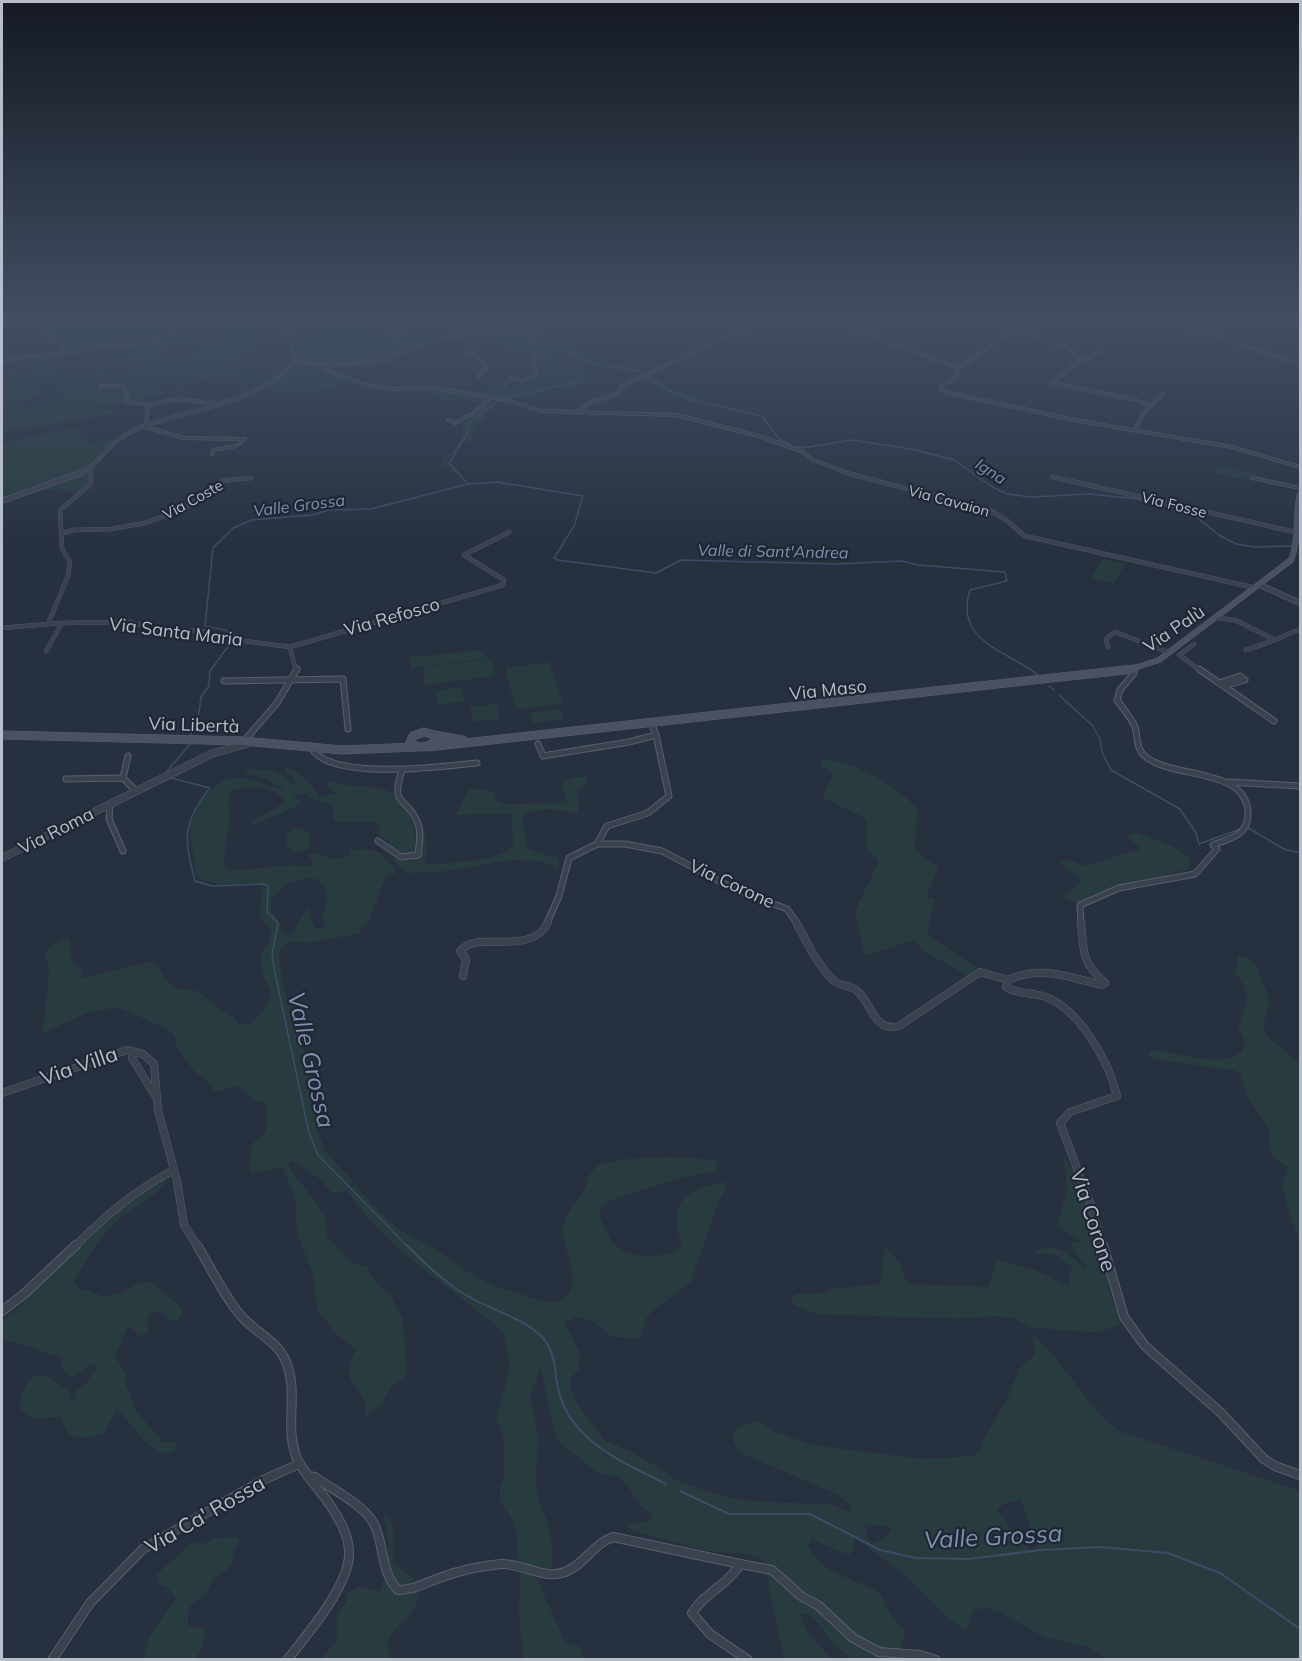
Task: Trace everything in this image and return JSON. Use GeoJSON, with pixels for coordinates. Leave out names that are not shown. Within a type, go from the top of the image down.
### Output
{"type":"FeatureCollection","features":[{"type":"Feature","properties":{"kind":"main road"},"geometry":{"type":"LineString","coordinates":[[1297,548],[1295,532],[1300,497]]}},
{"type":"Feature","properties":{"kind":"main road","name":"Via Palù"},"geometry":{"type":"LineString","coordinates":[[1008,686],[1131,670],[1159,660],[1258,587],[1291,560],[1297,548]]}},
{"type":"Feature","properties":{"kind":"main road","name":"Via Maso"},"geometry":{"type":"LineString","coordinates":[[489,740],[1008,686]]}},
{"type":"Feature","properties":{"kind":"main road","name":"Via Libertà"},"geometry":{"type":"LineString","coordinates":[[385,748],[424,732],[460,740],[489,740]]}},
{"type":"Feature","properties":{"kind":"main road","name":"Via Libertà"},"geometry":{"type":"LineString","coordinates":[[2,735],[209,740],[227,745],[244,741],[342,750],[418,748],[489,740]]}},
{"type":"Feature","properties":{"kind":"main road"},"geometry":{"type":"LineString","coordinates":[[428,747],[434,743],[434,735]]}},
{"type":"Feature","properties":{"kind":"main road"},"geometry":{"type":"LineString","coordinates":[[411,737],[411,744],[418,748]]}},
{"type":"Feature","properties":{"kind":"street"},"geometry":{"type":"LineString","coordinates":[[126,397],[124,401],[148,405],[177,399],[219,404]]}},
{"type":"Feature","properties":{"kind":"street"},"geometry":{"type":"LineString","coordinates":[[2,501],[91,469],[113,444],[144,426],[237,397]]}},
{"type":"Feature","properties":{"kind":"street","name":"Via Cavaion"},"geometry":{"type":"LineString","coordinates":[[483,397],[542,411],[677,415],[762,436],[782,446],[806,453],[813,460],[846,473],[989,510],[1005,519],[1025,536],[1258,587]]}},
{"type":"Feature","properties":{"kind":"street"},"geometry":{"type":"LineString","coordinates":[[577,412],[581,407],[610,397]]}},
{"type":"Feature","properties":{"kind":"street"},"geometry":{"type":"LineString","coordinates":[[964,397],[1232,447],[1300,467]]}},
{"type":"Feature","properties":{"kind":"street"},"geometry":{"type":"LineString","coordinates":[[1118,397],[1148,405]]}},
{"type":"Feature","properties":{"kind":"street"},"geometry":{"type":"LineString","coordinates":[[1135,430],[1136,424],[1148,405],[1159,397]]}},
{"type":"Feature","properties":{"kind":"street"},"geometry":{"type":"LineString","coordinates":[[448,420],[455,423],[466,418],[491,398]]}},
{"type":"Feature","properties":{"kind":"street"},"geometry":{"type":"LineString","coordinates":[[144,426],[148,405]]}},
{"type":"Feature","properties":{"kind":"street"},"geometry":{"type":"LineString","coordinates":[[144,426],[184,438],[245,439],[236,446],[213,450],[213,454]]}},
{"type":"Feature","properties":{"kind":"street"},"geometry":{"type":"LineString","coordinates":[[48,624],[69,567],[70,558],[62,549],[63,533],[60,510],[92,484],[91,469]]}},
{"type":"Feature","properties":{"kind":"street","name":"Via Fosse"},"geometry":{"type":"LineString","coordinates":[[1053,477],[1295,532]]}},
{"type":"Feature","properties":{"kind":"street","name":"Via Coste"},"geometry":{"type":"LineString","coordinates":[[63,533],[74,530],[111,529],[145,523],[185,508],[222,481],[251,478]]}},
{"type":"Feature","properties":{"kind":"street"},"geometry":{"type":"LineString","coordinates":[[1253,478],[1300,488]]}},
{"type":"Feature","properties":{"kind":"street","name":"Via Refosco"},"geometry":{"type":"LineString","coordinates":[[290,647],[503,585],[504,580],[464,555],[509,532]]}},
{"type":"Feature","properties":{"kind":"street"},"geometry":{"type":"LineString","coordinates":[[1258,587],[1300,603]]}},
{"type":"Feature","properties":{"kind":"street"},"geometry":{"type":"LineString","coordinates":[[1222,614],[1275,640]]}},
{"type":"Feature","properties":{"kind":"street"},"geometry":{"type":"LineString","coordinates":[[1222,614],[1233,618]]}},
{"type":"Feature","properties":{"kind":"street","name":"Via Santa Maria"},"geometry":{"type":"LineString","coordinates":[[2,628],[62,623],[129,622],[162,630],[201,631],[230,639],[290,647]]}},
{"type":"Feature","properties":{"kind":"street"},"geometry":{"type":"LineString","coordinates":[[46,651],[62,623]]}},
{"type":"Feature","properties":{"kind":"street"},"geometry":{"type":"LineString","coordinates":[[1246,650],[1300,629]]}},
{"type":"Feature","properties":{"kind":"street"},"geometry":{"type":"LineString","coordinates":[[1108,647],[1107,639],[1115,632],[1168,652]]}},
{"type":"Feature","properties":{"kind":"street"},"geometry":{"type":"LineString","coordinates":[[1187,638],[1194,644],[1179,655],[1274,721]]}},
{"type":"Feature","properties":{"kind":"street"},"geometry":{"type":"LineString","coordinates":[[244,741],[276,704],[292,681],[297,667],[290,647]]}},
{"type":"Feature","properties":{"kind":"street"},"geometry":{"type":"LineString","coordinates":[[1131,670],[1134,674],[1120,690],[1117,700],[1134,724],[1141,752],[1146,758],[1169,768],[1227,782],[1300,786]]}},
{"type":"Feature","properties":{"kind":"street"},"geometry":{"type":"LineString","coordinates":[[1219,683],[1240,676],[1245,680],[1224,686]]}},
{"type":"Feature","properties":{"kind":"street"},"geometry":{"type":"LineString","coordinates":[[224,681],[345,681],[348,729]]}},
{"type":"Feature","properties":{"kind":"street"},"geometry":{"type":"LineString","coordinates":[[463,976],[466,959],[460,951],[464,947],[479,943],[526,940],[537,936],[544,930],[559,896],[569,858],[597,844],[607,826],[639,818],[663,804],[669,796],[665,771],[651,722]]}},
{"type":"Feature","properties":{"kind":"street"},"geometry":{"type":"LineString","coordinates":[[538,744],[543,756],[629,742],[656,735]]}},
{"type":"Feature","properties":{"kind":"street"},"geometry":{"type":"LineString","coordinates":[[209,740],[212,752]]}},
{"type":"Feature","properties":{"kind":"street","name":"Via Roma"},"geometry":{"type":"LineString","coordinates":[[2,858],[227,745],[253,742]]}},
{"type":"Feature","properties":{"kind":"street"},"geometry":{"type":"LineString","coordinates":[[309,746],[311,751],[323,758],[341,764],[402,770],[477,764]]}},
{"type":"Feature","properties":{"kind":"street"},"geometry":{"type":"LineString","coordinates":[[128,756],[123,778],[136,791]]}},
{"type":"Feature","properties":{"kind":"street"},"geometry":{"type":"LineString","coordinates":[[378,841],[392,854],[405,858],[418,855],[420,837],[417,821],[398,796],[396,788],[402,770]]}},
{"type":"Feature","properties":{"kind":"street","name":"Via Roma"},"geometry":{"type":"LineString","coordinates":[[66,779],[123,778]]}},
{"type":"Feature","properties":{"kind":"street","name":"Via Corone"},"geometry":{"type":"LineString","coordinates":[[597,844],[625,844],[662,851],[738,891],[790,911],[818,962],[836,983],[856,990],[881,1025],[886,1028],[899,1026],[980,972],[1008,980],[1024,975],[1060,974],[1102,985],[1106,983],[1090,969],[1084,956],[1080,905],[1103,893],[1177,875],[1195,874],[1201,870],[1217,849],[1213,845],[1248,828],[1246,798],[1239,789],[1227,782]]}},
{"type":"Feature","properties":{"kind":"street","name":"Via Roma"},"geometry":{"type":"LineString","coordinates":[[110,804],[109,819],[123,851]]}},
{"type":"Feature","properties":{"kind":"street","name":"Via Corone"},"geometry":{"type":"LineString","coordinates":[[1008,980],[1006,987],[1010,990],[1048,998],[1062,1008],[1102,1054],[1112,1075],[1117,1096],[1109,1102],[1070,1113],[1063,1117],[1060,1123],[1092,1208],[1124,1317],[1145,1346],[1220,1412],[1264,1459],[1275,1466],[1300,1475]]}},
{"type":"Feature","properties":{"kind":"street","name":"Via Villa"},"geometry":{"type":"LineString","coordinates":[[2,1093],[127,1050],[143,1054],[153,1064],[157,1098],[184,1225],[206,1264],[242,1318],[275,1344],[288,1366],[293,1395],[292,1438],[299,1464]]}},
{"type":"Feature","properties":{"kind":"street"},"geometry":{"type":"LineString","coordinates":[[132,1058],[141,1069],[147,1086],[157,1098]]}},
{"type":"Feature","properties":{"kind":"street"},"geometry":{"type":"LineString","coordinates":[[2,1311],[19,1300],[93,1226],[129,1196],[174,1170]]}},
{"type":"Feature","properties":{"kind":"street"},"geometry":{"type":"LineString","coordinates":[[287,1659],[320,1617],[338,1588],[349,1557],[347,1536],[332,1508],[299,1464]]}},
{"type":"Feature","properties":{"kind":"street","name":"Via Ca' Rossa"},"geometry":{"type":"LineString","coordinates":[[52,1659],[90,1603],[143,1549],[208,1509],[299,1464]]}},
{"type":"Feature","properties":{"kind":"street"},"geometry":{"type":"LineString","coordinates":[[308,1476],[315,1477],[359,1508],[374,1524],[389,1581],[398,1590],[409,1591],[466,1570],[506,1564],[525,1567],[540,1573],[563,1573],[571,1569],[588,1551],[604,1539],[613,1537],[772,1570],[801,1596],[819,1606],[853,1638],[879,1652],[920,1655],[936,1659]]}},
{"type":"Feature","properties":{"kind":"street"},"geometry":{"type":"LineString","coordinates":[[740,1564],[736,1573],[696,1605],[692,1613],[699,1625],[748,1659]]}},
{"type":"Feature","properties":{"kind":"green space"},"geometry":{"type":"Polygon","coordinates":[[[2,397],[35,397],[16,405],[30,408],[56,397],[154,397],[95,408],[113,410],[114,413],[39,427],[10,429],[2,433],[2,397]]]}},
{"type":"Feature","properties":{"kind":"green space"},"geometry":{"type":"Polygon","coordinates":[[[434,397],[528,397],[497,399],[500,404],[492,408],[476,426],[467,444],[463,443],[445,462],[459,474],[454,473],[449,467],[444,466],[443,458],[451,454],[458,444],[456,442],[461,439],[464,431],[460,429],[464,426],[460,422],[466,422],[492,401],[446,401],[434,397]]]}},
{"type":"Feature","properties":{"kind":"green space"},"geometry":{"type":"Polygon","coordinates":[[[676,397],[705,397],[694,403],[676,397]]]}},
{"type":"Feature","properties":{"kind":"green space"},"geometry":{"type":"Polygon","coordinates":[[[71,428],[78,429],[83,440],[87,442],[116,440],[89,469],[91,484],[84,492],[38,490],[2,499],[2,444],[71,428]]]}},
{"type":"Feature","properties":{"kind":"green space"},"geometry":{"type":"Polygon","coordinates":[[[1218,465],[1255,474],[1252,481],[1214,473],[1218,465]]]}},
{"type":"Feature","properties":{"kind":"green space"},"geometry":{"type":"Polygon","coordinates":[[[1103,559],[1125,564],[1114,584],[1091,578],[1103,559]]]}},
{"type":"Feature","properties":{"kind":"green space"},"geometry":{"type":"Polygon","coordinates":[[[483,650],[484,656],[491,658],[410,668],[409,657],[483,650]]]}},
{"type":"Feature","properties":{"kind":"green space"},"geometry":{"type":"Polygon","coordinates":[[[491,659],[495,676],[425,685],[423,667],[491,659]]]}},
{"type":"Feature","properties":{"kind":"green space"},"geometry":{"type":"Polygon","coordinates":[[[549,662],[563,704],[516,710],[505,668],[549,662]]]}},
{"type":"Feature","properties":{"kind":"green space"},"geometry":{"type":"Polygon","coordinates":[[[461,687],[465,701],[438,705],[435,691],[461,687]]]}},
{"type":"Feature","properties":{"kind":"green space"},"geometry":{"type":"Polygon","coordinates":[[[497,704],[500,719],[473,722],[470,707],[497,704]]]}},
{"type":"Feature","properties":{"kind":"green space"},"geometry":{"type":"Polygon","coordinates":[[[561,709],[564,719],[533,723],[530,713],[561,709]]]}},
{"type":"Feature","properties":{"kind":"green space"},"geometry":{"type":"Polygon","coordinates":[[[821,758],[847,764],[872,775],[897,790],[917,808],[915,851],[938,868],[926,897],[934,899],[927,935],[980,969],[969,976],[923,951],[914,940],[865,956],[855,911],[879,861],[866,847],[867,819],[822,797],[834,774],[822,767],[821,758]]]}},
{"type":"Feature","properties":{"kind":"green space"},"geometry":{"type":"Polygon","coordinates":[[[256,769],[277,773],[292,784],[297,784],[284,769],[292,770],[301,776],[320,797],[335,793],[327,784],[328,781],[336,784],[384,789],[392,793],[410,816],[419,844],[424,828],[427,854],[424,863],[430,864],[486,858],[506,851],[513,845],[512,814],[455,815],[470,788],[494,792],[497,801],[504,804],[567,803],[563,782],[575,777],[588,777],[586,784],[577,790],[580,806],[577,815],[565,811],[540,810],[526,813],[522,817],[527,848],[558,859],[559,865],[556,868],[540,861],[512,860],[440,872],[407,873],[390,858],[410,861],[420,855],[417,847],[409,854],[402,854],[390,847],[388,840],[378,835],[380,824],[335,821],[334,809],[331,806],[305,793],[293,794],[301,803],[299,805],[254,825],[251,824],[253,820],[286,802],[275,792],[252,787],[230,791],[228,807],[230,817],[223,865],[230,871],[290,865],[310,866],[313,862],[308,855],[311,854],[317,853],[336,859],[351,855],[348,850],[367,849],[382,855],[398,873],[386,876],[370,921],[359,929],[361,933],[308,943],[287,942],[280,949],[279,954],[282,981],[306,1058],[315,1103],[316,1127],[325,1151],[351,1179],[353,1183],[350,1188],[355,1185],[397,1228],[425,1243],[473,1275],[494,1286],[533,1299],[547,1302],[560,1300],[570,1291],[573,1275],[563,1235],[564,1223],[595,1168],[603,1164],[634,1159],[673,1158],[716,1161],[718,1171],[680,1178],[602,1205],[599,1213],[602,1223],[616,1246],[634,1254],[661,1255],[682,1246],[677,1219],[682,1201],[698,1190],[710,1186],[725,1182],[727,1187],[719,1201],[690,1283],[651,1312],[646,1319],[640,1338],[612,1337],[595,1323],[577,1317],[564,1322],[580,1353],[579,1369],[571,1378],[571,1389],[578,1405],[604,1440],[630,1451],[667,1473],[672,1479],[725,1497],[761,1502],[830,1504],[852,1513],[850,1505],[839,1495],[739,1452],[732,1438],[735,1429],[754,1421],[813,1445],[922,1459],[973,1456],[981,1451],[982,1442],[1008,1397],[1019,1369],[1035,1354],[1032,1335],[1055,1358],[1095,1409],[1119,1431],[1300,1491],[1300,1659],[1110,1659],[1086,1647],[1044,1637],[999,1612],[985,1608],[973,1610],[968,1627],[964,1630],[943,1614],[908,1577],[854,1537],[854,1549],[849,1555],[811,1539],[808,1546],[814,1556],[829,1569],[881,1595],[888,1610],[905,1632],[897,1659],[868,1660],[851,1657],[837,1647],[808,1613],[800,1614],[806,1630],[831,1659],[784,1659],[763,1559],[749,1555],[702,1550],[633,1531],[627,1524],[649,1522],[653,1515],[642,1507],[624,1481],[615,1476],[598,1473],[558,1441],[541,1368],[530,1394],[538,1438],[536,1483],[539,1502],[549,1526],[552,1568],[528,1568],[518,1559],[518,1536],[512,1520],[500,1501],[500,1487],[504,1478],[504,1438],[496,1417],[508,1377],[509,1362],[504,1335],[497,1327],[397,1247],[362,1211],[347,1190],[332,1193],[320,1179],[292,1160],[287,1165],[325,1215],[327,1237],[351,1263],[367,1267],[375,1282],[389,1293],[403,1319],[407,1372],[405,1378],[391,1387],[381,1405],[365,1416],[363,1398],[352,1382],[349,1370],[356,1350],[334,1332],[317,1309],[313,1273],[297,1234],[295,1197],[282,1167],[252,1173],[249,1170],[252,1144],[266,1132],[265,1103],[252,1099],[239,1086],[215,1092],[209,1083],[194,1071],[176,1046],[175,1036],[166,1028],[117,1007],[87,1013],[43,1033],[49,972],[45,952],[68,937],[72,960],[83,969],[80,978],[153,961],[169,983],[178,989],[198,991],[222,1011],[234,1017],[239,1025],[250,1023],[260,1015],[271,993],[263,975],[260,955],[268,944],[272,931],[259,916],[263,886],[259,883],[217,884],[198,879],[195,873],[190,829],[194,813],[204,798],[225,780],[239,778],[275,788],[283,787],[245,772],[256,769]],[[308,877],[284,885],[271,900],[271,913],[280,923],[281,931],[288,936],[295,930],[307,907],[315,928],[320,930],[326,927],[322,918],[327,892],[316,879],[308,877]],[[1021,1500],[1005,1503],[997,1510],[1025,1546],[1033,1551],[1036,1550],[1021,1500]],[[865,1525],[870,1544],[884,1538],[891,1531],[890,1526],[865,1525]]]}},
{"type":"Feature","properties":{"kind":"green space"},"geometry":{"type":"Polygon","coordinates":[[[298,828],[307,831],[310,840],[307,849],[298,852],[289,849],[286,840],[289,831],[298,828]]]}},
{"type":"Feature","properties":{"kind":"green space"},"geometry":{"type":"Polygon","coordinates":[[[1136,832],[1174,847],[1190,859],[1189,869],[1099,892],[1077,903],[1063,897],[1083,880],[1059,863],[1067,859],[1085,866],[1141,849],[1127,836],[1136,832]]]}},
{"type":"Feature","properties":{"kind":"green space"},"geometry":{"type":"Polygon","coordinates":[[[1238,956],[1254,964],[1267,993],[1269,999],[1263,1024],[1267,1036],[1300,1064],[1300,1240],[1283,1189],[1288,1167],[1273,1158],[1270,1151],[1270,1134],[1248,1097],[1240,1074],[1233,1070],[1157,1060],[1148,1052],[1164,1052],[1203,1059],[1229,1058],[1240,1053],[1245,1041],[1238,1029],[1248,998],[1242,982],[1235,974],[1238,956]]]}},
{"type":"Feature","properties":{"kind":"green space"},"geometry":{"type":"Polygon","coordinates":[[[1062,1155],[1086,1187],[1096,1210],[1110,1293],[1120,1325],[1099,1332],[1088,1332],[1034,1328],[1011,1318],[995,1316],[959,1319],[817,1314],[792,1304],[790,1301],[796,1294],[823,1293],[831,1289],[881,1284],[884,1249],[888,1249],[899,1263],[909,1284],[988,1287],[997,1259],[1039,1272],[1063,1284],[1070,1283],[1069,1273],[1074,1268],[1057,1256],[1033,1252],[1049,1248],[1063,1251],[1088,1270],[1074,1251],[1071,1242],[1083,1241],[1057,1225],[1068,1188],[1062,1155]]]}},
{"type":"Feature","properties":{"kind":"green space"},"geometry":{"type":"Polygon","coordinates":[[[165,1178],[164,1185],[159,1190],[119,1219],[106,1232],[74,1281],[80,1290],[90,1291],[104,1297],[150,1281],[182,1308],[180,1317],[172,1321],[162,1313],[152,1312],[147,1319],[149,1333],[139,1336],[131,1327],[128,1327],[115,1356],[126,1374],[126,1385],[137,1412],[163,1442],[177,1441],[175,1451],[168,1454],[160,1452],[144,1440],[120,1411],[116,1411],[104,1433],[89,1438],[71,1436],[60,1418],[36,1418],[26,1414],[20,1409],[20,1403],[24,1389],[31,1379],[43,1375],[70,1390],[71,1403],[78,1389],[85,1384],[97,1368],[94,1363],[72,1376],[66,1374],[61,1367],[63,1358],[20,1344],[2,1341],[2,1320],[20,1307],[27,1296],[122,1204],[165,1178]]]}},
{"type":"Feature","properties":{"kind":"green space"},"geometry":{"type":"Polygon","coordinates":[[[383,1510],[393,1526],[393,1563],[415,1580],[418,1594],[416,1605],[390,1637],[388,1646],[390,1659],[321,1660],[337,1639],[337,1614],[346,1602],[348,1592],[361,1586],[379,1592],[383,1583],[388,1552],[383,1510]]]}},
{"type":"Feature","properties":{"kind":"green space"},"geometry":{"type":"Polygon","coordinates":[[[234,1537],[240,1540],[234,1550],[232,1563],[226,1571],[214,1577],[206,1595],[194,1602],[188,1609],[188,1625],[197,1628],[204,1627],[205,1636],[200,1653],[194,1659],[143,1659],[150,1636],[176,1598],[168,1588],[159,1584],[157,1575],[190,1542],[203,1544],[215,1538],[234,1537]]]}},
{"type":"Feature","properties":{"kind":"green space"},"geometry":{"type":"Polygon","coordinates":[[[525,1572],[537,1579],[565,1642],[580,1647],[582,1659],[524,1659],[519,1616],[520,1573],[525,1572]]]}},
{"type":"Feature","properties":{"kind":"waterway"},"geometry":{"type":"LineString","coordinates":[[504,398],[511,397]]}},
{"type":"Feature","properties":{"kind":"waterway","name":"Igna"},"geometry":{"type":"LineString","coordinates":[[685,397],[762,416],[779,439],[794,447],[852,440],[911,449],[954,460],[991,486],[1007,494],[1031,497],[1090,494],[1138,499],[1190,512],[1219,535],[1236,544],[1255,547],[1294,546]]}},
{"type":"Feature","properties":{"kind":"waterway"},"geometry":{"type":"LineString","coordinates":[[467,483],[449,463],[467,434],[470,422],[500,399]]}},
{"type":"Feature","properties":{"kind":"waterway","name":"Valle di Sant'Andrea"},"geometry":{"type":"LineString","coordinates":[[236,636],[225,630],[205,626],[213,548],[233,528],[252,520],[312,515],[329,510],[371,509],[468,484],[497,482],[583,496],[574,526],[554,558],[558,560],[656,573],[681,560],[836,564],[902,561],[918,565],[1005,572],[1007,581],[970,590],[967,608],[970,622],[977,634],[987,643],[1039,676]]}},
{"type":"Feature","properties":{"kind":"waterway"},"geometry":{"type":"LineString","coordinates":[[192,737],[190,731],[199,713],[201,697],[209,686],[210,671],[232,641]]}},
{"type":"Feature","properties":{"kind":"waterway","name":"Valle di Sant'Andrea"},"geometry":{"type":"LineString","coordinates":[[1049,686],[1054,690]]}},
{"type":"Feature","properties":{"kind":"waterway","name":"Valle di Sant'Andrea"},"geometry":{"type":"LineString","coordinates":[[1059,695],[1092,725],[1100,739],[1102,752],[1111,770],[1180,809],[1196,833],[1199,844],[1240,829]]}},
{"type":"Feature","properties":{"kind":"waterway","name":"Valle Grossa"},"geometry":{"type":"LineString","coordinates":[[164,775],[190,744]]}},
{"type":"Feature","properties":{"kind":"waterway","name":"Valle Grossa"},"geometry":{"type":"LineString","coordinates":[[171,778],[210,788],[194,811],[188,832],[189,854],[195,881],[212,886],[264,884],[268,886],[267,912],[278,923],[272,954],[275,973],[309,1133],[318,1155],[408,1247]]}},
{"type":"Feature","properties":{"kind":"waterway","name":"Valle di Sant'Andrea"},"geometry":{"type":"LineString","coordinates":[[1248,828],[1284,849],[1300,853]]}},
{"type":"Feature","properties":{"kind":"waterway","name":"Valle Grossa"},"geometry":{"type":"LineString","coordinates":[[407,1245],[420,1259],[458,1290],[526,1324],[542,1337],[550,1349],[558,1388],[573,1422],[600,1448],[666,1484]]}},
{"type":"Feature","properties":{"kind":"waterway","name":"Valle Grossa"},"geometry":{"type":"LineString","coordinates":[[680,1491],[729,1514],[810,1514],[880,1550],[916,1558],[969,1559],[1041,1550],[1100,1547],[1168,1553],[1220,1573],[1300,1629]]}}]}
